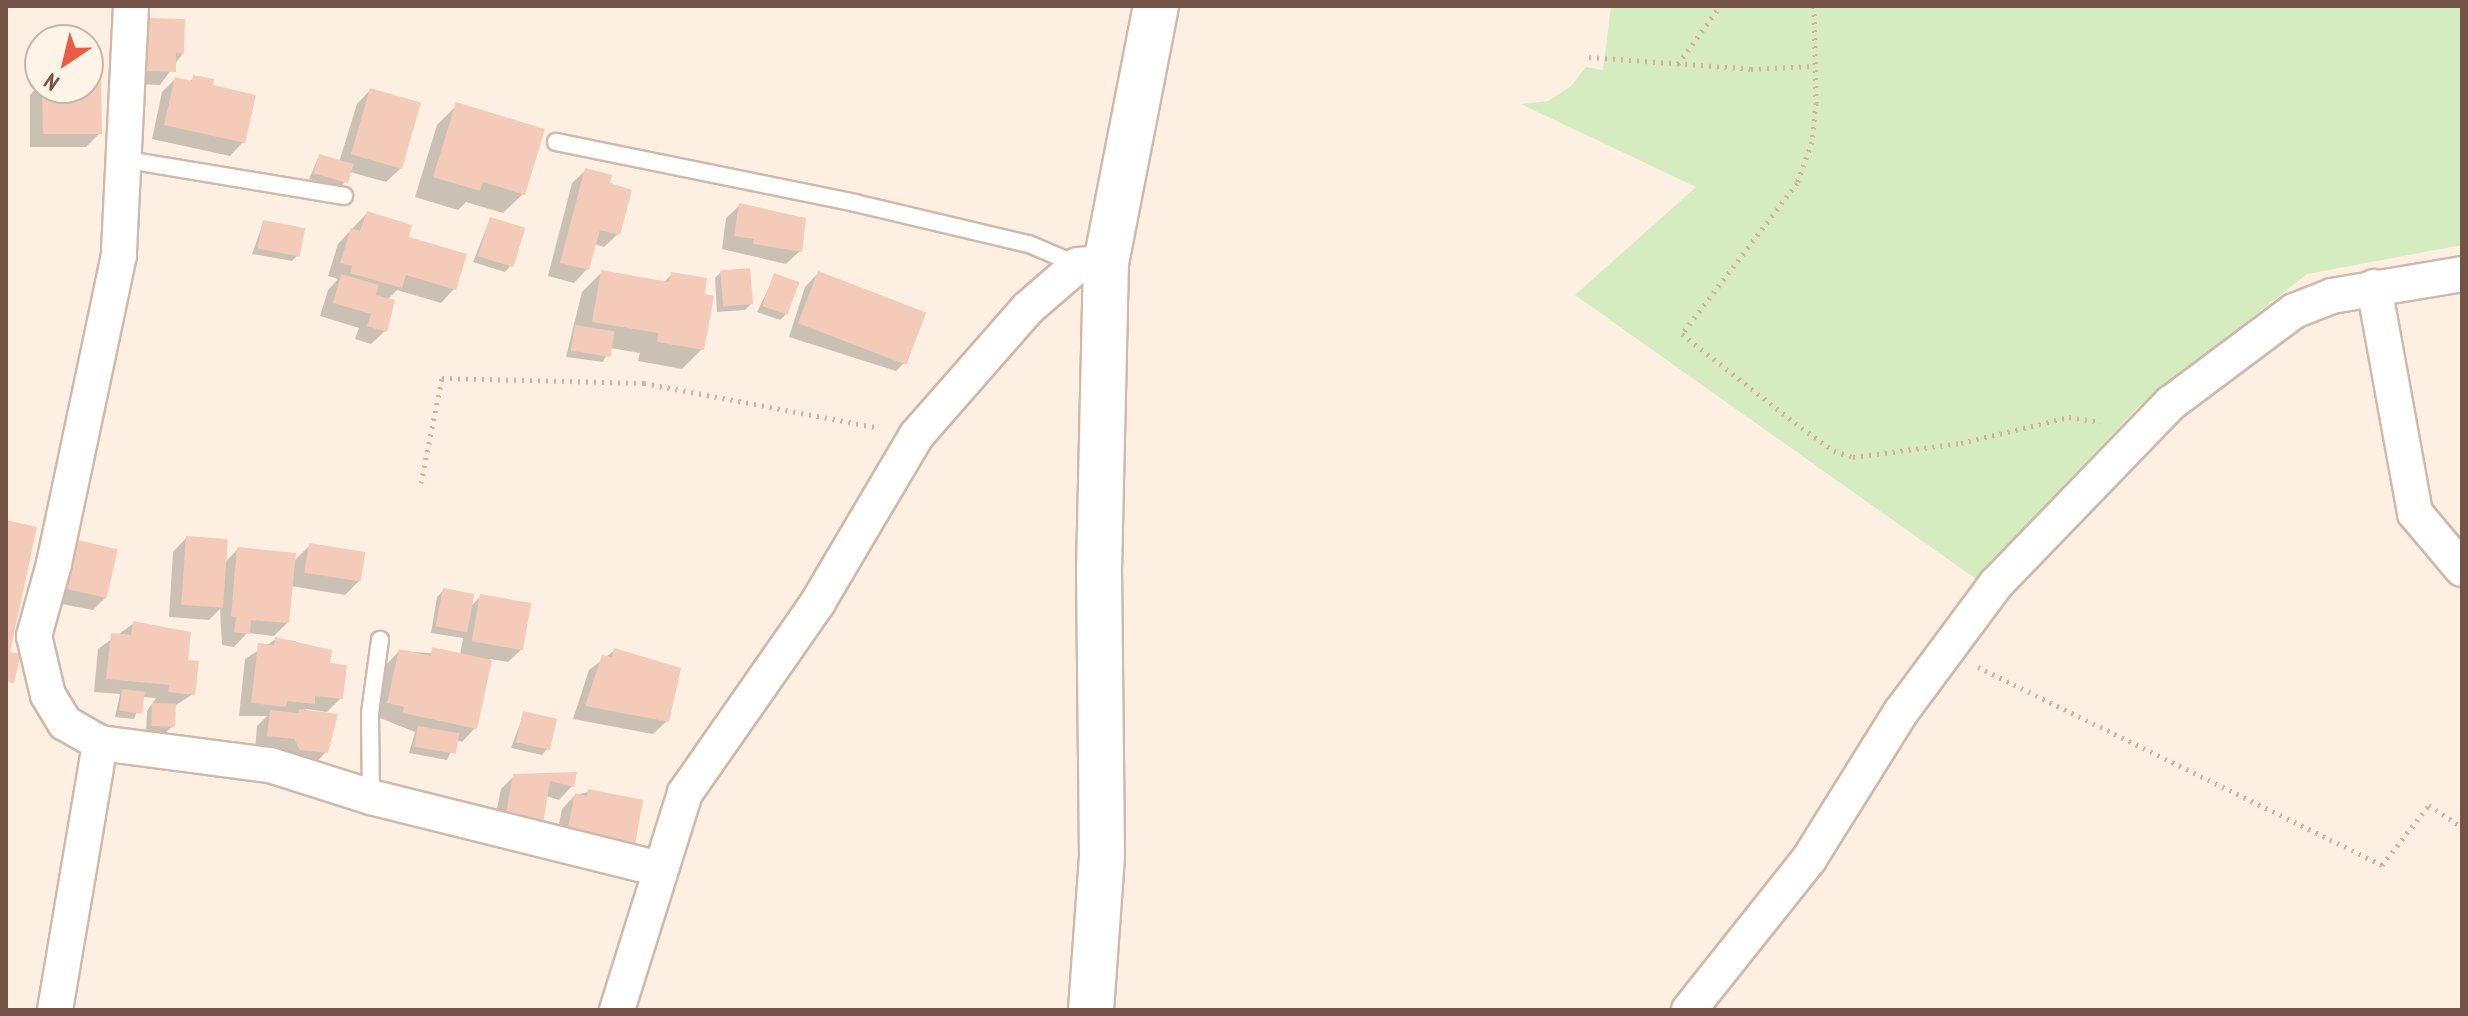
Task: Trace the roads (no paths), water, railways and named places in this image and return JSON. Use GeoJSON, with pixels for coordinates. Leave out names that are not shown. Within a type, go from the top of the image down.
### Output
{"type":"FeatureCollection","features":[{"type":"Feature","properties":{"kind":"street"},"geometry":{"type":"LineString","coordinates":[[131,6],[127,160],[119,255],[34,636],[48,695],[65,723],[100,743],[270,765],[371,797],[659,869]]}},
{"type":"Feature","properties":{"kind":"street"},"geometry":{"type":"LineString","coordinates":[[1091,1010],[1102,855],[1092,264],[1156,6]]}},
{"type":"Feature","properties":{"kind":"street"},"geometry":{"type":"LineString","coordinates":[[617,1010],[685,793],[818,602],[916,436],[1027,309],[1092,264]]}},
{"type":"Feature","properties":{"kind":"street"},"geometry":{"type":"LineString","coordinates":[[1689,1010],[1809,859],[1944,650],[1996,584],[2171,403],[2294,311],[2374,287],[2462,274]]}},
{"type":"Feature","properties":{"kind":"street"},"geometry":{"type":"LineString","coordinates":[[2374,287],[2415,513],[2462,569]]}},
{"type":"Feature","properties":{"kind":"street"},"geometry":{"type":"LineString","coordinates":[[55,1010],[100,743]]}},
{"type":"Feature","properties":{"kind":"lane"},"geometry":{"type":"LineString","coordinates":[[556,142],[884,210],[1029,244],[1092,264]]}},
{"type":"Feature","properties":{"kind":"lane"},"geometry":{"type":"LineString","coordinates":[[127,160],[344,196]]}},
{"type":"Feature","properties":{"kind":"lane"},"geometry":{"type":"LineString","coordinates":[[371,797],[370,713],[380,640]]}}]}
